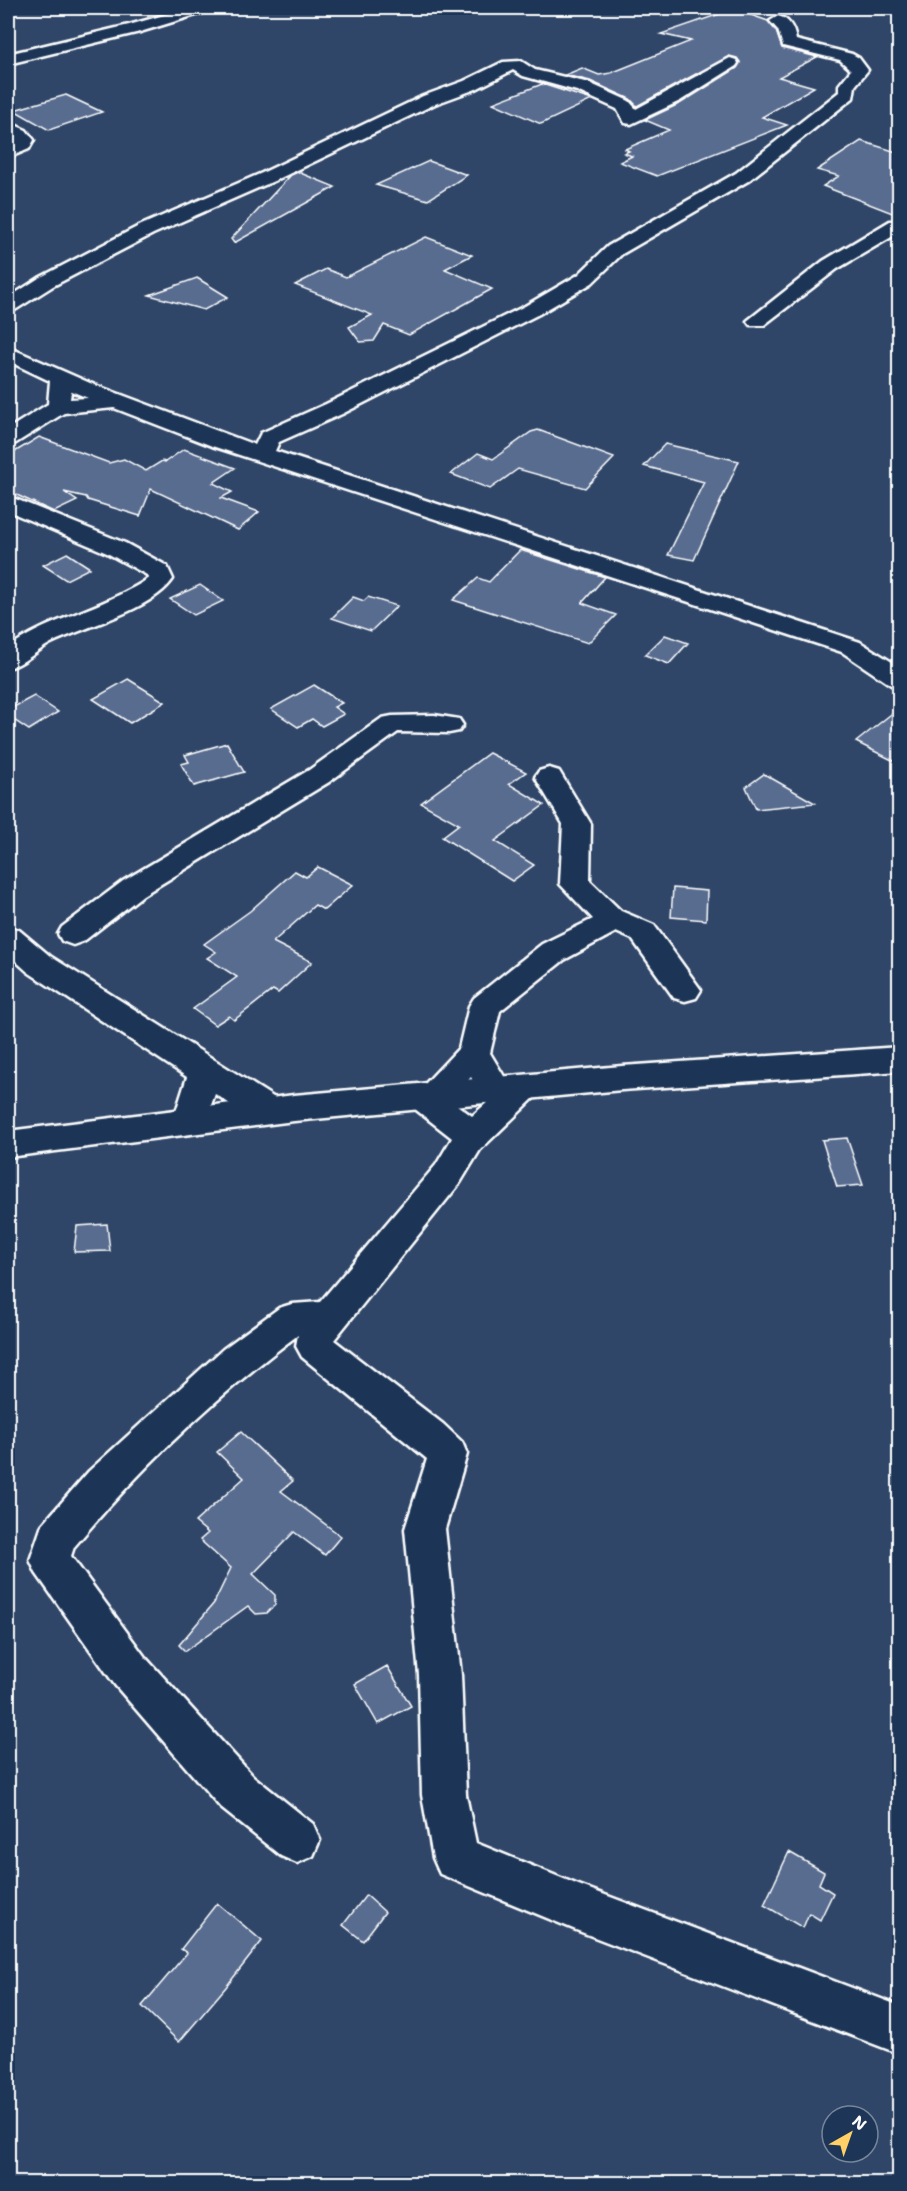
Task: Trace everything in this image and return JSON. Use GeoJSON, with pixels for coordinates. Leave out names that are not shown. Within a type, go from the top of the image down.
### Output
{"type":"FeatureCollection","features":[{"type":"Feature","properties":{"kind":"street"},"geometry":{"type":"LineString","coordinates":[[8,59],[134,29],[204,8]]}},
{"type":"Feature","properties":{"kind":"street"},"geometry":{"type":"LineString","coordinates":[[262,455],[269,438],[334,409],[532,310],[585,279],[615,250],[742,177],[825,113],[847,94],[847,85],[860,70],[854,61],[838,54],[789,44],[786,29],[778,21]]}},
{"type":"Feature","properties":{"kind":"street"},"geometry":{"type":"LineString","coordinates":[[8,306],[46,282],[146,230],[268,177],[429,100],[470,85],[509,65],[515,64],[529,73],[583,87],[623,105],[632,118],[674,97],[730,63]]}},
{"type":"Feature","properties":{"kind":"street"},"geometry":{"type":"LineString","coordinates":[[8,127],[25,140],[23,145],[8,153]]}},
{"type":"Feature","properties":{"kind":"street"},"geometry":{"type":"LineString","coordinates":[[757,321],[830,265],[897,225]]}},
{"type":"Feature","properties":{"kind":"street"},"geometry":{"type":"LineString","coordinates":[[8,354],[117,401],[262,455],[851,647],[900,679]]}},
{"type":"Feature","properties":{"kind":"street"},"geometry":{"type":"LineString","coordinates":[[59,407],[61,378]]}},
{"type":"Feature","properties":{"kind":"street"},"geometry":{"type":"LineString","coordinates":[[8,438],[59,407],[117,401]]}},
{"type":"Feature","properties":{"kind":"street"},"geometry":{"type":"LineString","coordinates":[[8,503],[116,548],[158,571],[160,579],[155,586],[102,613],[54,632],[17,652],[8,660]]}},
{"type":"Feature","properties":{"kind":"street"},"geometry":{"type":"LineString","coordinates":[[9,938],[73,934],[133,888],[319,776],[392,724],[449,725]]}},
{"type":"Feature","properties":{"kind":"street"},"geometry":{"type":"LineString","coordinates":[[549,777],[577,824],[574,884],[610,918],[643,932],[684,990]]}},
{"type":"Feature","properties":{"kind":"street"},"geometry":{"type":"LineString","coordinates":[[429,1096],[474,1053],[485,1006],[553,951],[603,928],[610,918]]}},
{"type":"Feature","properties":{"kind":"street"},"geometry":{"type":"LineString","coordinates":[[69,983],[73,934]]}},
{"type":"Feature","properties":{"kind":"street"},"geometry":{"type":"LineString","coordinates":[[9,938],[39,964],[269,1111]]}},
{"type":"Feature","properties":{"kind":"street"},"geometry":{"type":"LineString","coordinates":[[474,1053],[509,1088]]}},
{"type":"Feature","properties":{"kind":"street"},"geometry":{"type":"LineString","coordinates":[[8,1144],[269,1111],[509,1088],[900,1059]]}},
{"type":"Feature","properties":{"kind":"street"},"geometry":{"type":"LineString","coordinates":[[190,1121],[205,1072]]}},
{"type":"Feature","properties":{"kind":"street"},"geometry":{"type":"LineString","coordinates":[[297,1840],[237,1792],[160,1706],[130,1671],[50,1560],[56,1539],[103,1483],[236,1360],[309,1329],[448,1174],[509,1088]]}},
{"type":"Feature","properties":{"kind":"street"},"geometry":{"type":"LineString","coordinates":[[429,1096],[474,1136]]}},
{"type":"Feature","properties":{"kind":"street"},"geometry":{"type":"LineString","coordinates":[[309,1329],[448,1454],[425,1529],[440,1675],[444,1795],[456,1858],[587,1912],[900,2030]]}},
{"type":"Feature","properties":{"kind":"building"},"geometry":{"type":"Polygon","coordinates":[[[734,9],[768,21],[776,31],[782,48],[817,57],[779,77],[814,87],[762,117],[787,125],[657,176],[620,162],[632,156],[624,153],[629,151],[625,149],[669,130],[645,120],[681,103],[737,68],[740,62],[737,58],[729,56],[637,106],[630,99],[590,81],[565,75],[582,68],[599,75],[611,73],[691,41],[661,34],[734,9]]]}},
{"type":"Feature","properties":{"kind":"building"},"geometry":{"type":"Polygon","coordinates":[[[542,84],[592,100],[541,124],[493,103],[542,84]]]}},
{"type":"Feature","properties":{"kind":"building"},"geometry":{"type":"Polygon","coordinates":[[[66,95],[102,112],[49,130],[14,110],[66,95]]]}},
{"type":"Feature","properties":{"kind":"building"},"geometry":{"type":"Polygon","coordinates":[[[861,141],[900,153],[900,216],[823,186],[839,176],[817,170],[861,141]]]}},
{"type":"Feature","properties":{"kind":"building"},"geometry":{"type":"Polygon","coordinates":[[[429,161],[467,175],[428,200],[376,185],[429,161]]]}},
{"type":"Feature","properties":{"kind":"building"},"geometry":{"type":"Polygon","coordinates":[[[298,172],[335,187],[234,243],[231,239],[291,175],[298,172]]]}},
{"type":"Feature","properties":{"kind":"building"},"geometry":{"type":"Polygon","coordinates":[[[426,237],[472,255],[445,269],[492,289],[409,335],[384,325],[374,341],[360,342],[349,327],[372,315],[295,285],[326,269],[346,277],[426,237]]]}},
{"type":"Feature","properties":{"kind":"building"},"geometry":{"type":"Polygon","coordinates":[[[197,278],[228,297],[204,310],[149,295],[197,278]]]}},
{"type":"Feature","properties":{"kind":"building"},"geometry":{"type":"Polygon","coordinates":[[[538,430],[614,458],[585,488],[518,469],[490,489],[451,474],[478,453],[493,459],[531,432],[538,430]]]}},
{"type":"Feature","properties":{"kind":"building"},"geometry":{"type":"Polygon","coordinates":[[[39,437],[109,463],[124,459],[146,471],[184,449],[235,468],[213,483],[232,492],[221,498],[259,512],[238,530],[151,489],[140,516],[88,500],[86,497],[64,492],[77,501],[54,512],[8,491],[8,456],[39,437]]]}},
{"type":"Feature","properties":{"kind":"building"},"geometry":{"type":"Polygon","coordinates":[[[665,444],[739,461],[694,560],[668,555],[704,482],[644,466],[665,444]]]}},
{"type":"Feature","properties":{"kind":"building"},"geometry":{"type":"Polygon","coordinates":[[[520,550],[605,577],[582,603],[616,615],[588,643],[453,600],[478,578],[489,582],[520,550]]]}},
{"type":"Feature","properties":{"kind":"building"},"geometry":{"type":"Polygon","coordinates":[[[67,553],[90,568],[66,580],[43,565],[67,553]]]}},
{"type":"Feature","properties":{"kind":"building"},"geometry":{"type":"Polygon","coordinates":[[[200,585],[223,601],[194,615],[170,599],[200,585]]]}},
{"type":"Feature","properties":{"kind":"building"},"geometry":{"type":"Polygon","coordinates":[[[353,597],[364,601],[368,597],[397,606],[371,631],[332,618],[353,597]]]}},
{"type":"Feature","properties":{"kind":"building"},"geometry":{"type":"Polygon","coordinates":[[[665,635],[688,643],[669,664],[645,655],[665,635]]]}},
{"type":"Feature","properties":{"kind":"building"},"geometry":{"type":"Polygon","coordinates":[[[128,679],[165,702],[130,723],[93,699],[128,679]]]}},
{"type":"Feature","properties":{"kind":"building"},"geometry":{"type":"Polygon","coordinates":[[[314,685],[342,703],[334,707],[344,714],[322,726],[312,719],[298,727],[271,709],[314,685]]]}},
{"type":"Feature","properties":{"kind":"building"},"geometry":{"type":"Polygon","coordinates":[[[34,696],[58,712],[29,730],[8,716],[8,710],[34,696]]]}},
{"type":"Feature","properties":{"kind":"building"},"geometry":{"type":"Polygon","coordinates":[[[900,707],[900,764],[856,742],[900,707]]]}},
{"type":"Feature","properties":{"kind":"building"},"geometry":{"type":"Polygon","coordinates":[[[227,743],[244,772],[194,786],[181,764],[189,762],[185,755],[227,743]]]}},
{"type":"Feature","properties":{"kind":"building"},"geometry":{"type":"Polygon","coordinates":[[[489,753],[526,772],[509,784],[544,805],[495,841],[534,865],[512,881],[442,837],[459,824],[421,803],[489,753]]]}},
{"type":"Feature","properties":{"kind":"building"},"geometry":{"type":"Polygon","coordinates":[[[764,774],[815,803],[756,809],[746,787],[764,774]]]}},
{"type":"Feature","properties":{"kind":"building"},"geometry":{"type":"Polygon","coordinates":[[[318,867],[353,885],[324,910],[315,905],[273,942],[312,962],[278,993],[273,990],[234,1020],[229,1016],[215,1025],[193,1009],[237,977],[207,958],[216,952],[204,944],[250,911],[295,871],[306,877],[318,867]]]}},
{"type":"Feature","properties":{"kind":"building"},"geometry":{"type":"Polygon","coordinates":[[[673,888],[707,891],[706,920],[671,917],[673,888]]]}},
{"type":"Feature","properties":{"kind":"building"},"geometry":{"type":"Polygon","coordinates":[[[847,1138],[863,1185],[837,1187],[822,1140],[847,1138]]]}},
{"type":"Feature","properties":{"kind":"building"},"geometry":{"type":"Polygon","coordinates":[[[107,1224],[110,1251],[74,1252],[77,1226],[107,1224]]]}},
{"type":"Feature","properties":{"kind":"building"},"geometry":{"type":"Polygon","coordinates":[[[241,1432],[293,1481],[281,1491],[341,1536],[325,1555],[294,1532],[253,1574],[275,1595],[275,1605],[267,1613],[256,1614],[248,1606],[185,1651],[179,1645],[214,1603],[231,1568],[200,1540],[208,1533],[195,1522],[244,1478],[217,1452],[241,1432]]]}},
{"type":"Feature","properties":{"kind":"building"},"geometry":{"type":"Polygon","coordinates":[[[387,1666],[411,1706],[378,1724],[355,1684],[387,1666]]]}},
{"type":"Feature","properties":{"kind":"building"},"geometry":{"type":"Polygon","coordinates":[[[789,1852],[824,1872],[819,1884],[833,1893],[820,1920],[809,1913],[803,1928],[764,1905],[789,1852]]]}},
{"type":"Feature","properties":{"kind":"building"},"geometry":{"type":"Polygon","coordinates":[[[366,1895],[385,1912],[363,1941],[343,1925],[366,1895]]]}},
{"type":"Feature","properties":{"kind":"building"},"geometry":{"type":"Polygon","coordinates":[[[217,1903],[262,1941],[179,2042],[142,2006],[187,1953],[181,1949],[217,1903]]]}}]}
